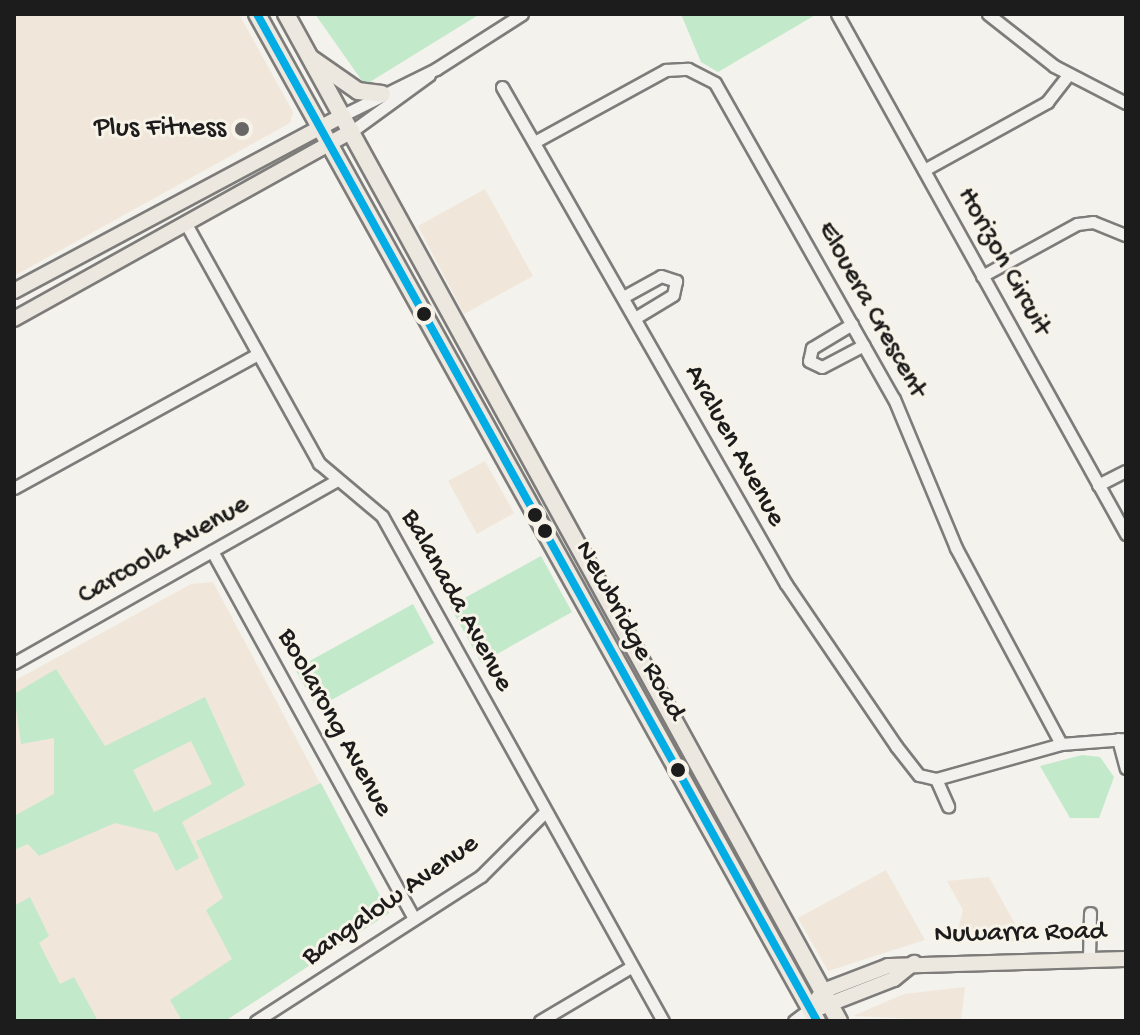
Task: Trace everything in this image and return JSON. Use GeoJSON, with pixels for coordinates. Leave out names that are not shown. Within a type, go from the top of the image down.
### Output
{"type":"FeatureCollection","features":[{"type":"Feature","properties":{"kind":"highway","name":"Newbridge Road"},"geometry":{"type":"LineString","coordinates":[[257,14],[813,1015]]}},
{"type":"Feature","properties":{"kind":"highway","name":"Newbridge Road"},"geometry":{"type":"LineString","coordinates":[[286,14],[839,1021]]}},
{"type":"Feature","properties":{"kind":"highway"},"geometry":{"type":"LineString","coordinates":[[312,59],[358,91],[382,94]]}},
{"type":"Feature","properties":{"kind":"main road"},"geometry":{"type":"LineString","coordinates":[[14,291],[317,123],[343,115]]}},
{"type":"Feature","properties":{"kind":"main road"},"geometry":{"type":"LineString","coordinates":[[14,319],[352,131]]}},
{"type":"Feature","properties":{"kind":"main road","name":"Nuwarra Road"},"geometry":{"type":"LineString","coordinates":[[813,1015],[826,998],[914,963],[1126,959]]}},
{"type":"Feature","properties":{"kind":"street"},"geometry":{"type":"LineString","coordinates":[[352,131],[436,69],[522,14]]}},
{"type":"Feature","properties":{"kind":"street","name":"Horizon Circuit"},"geometry":{"type":"LineString","coordinates":[[837,14],[1126,534]]}},
{"type":"Feature","properties":{"kind":"street"},"geometry":{"type":"LineString","coordinates":[[988,14],[1068,75],[1126,103]]}},
{"type":"Feature","properties":{"kind":"street","name":"Elouera Crescent"},"geometry":{"type":"LineString","coordinates":[[538,140],[654,75],[677,68],[707,76],[852,324],[909,429],[970,578],[1061,744]]}},
{"type":"Feature","properties":{"kind":"street"},"geometry":{"type":"LineString","coordinates":[[343,115],[436,69]]}},
{"type":"Feature","properties":{"kind":"street"},"geometry":{"type":"LineString","coordinates":[[924,170],[1047,102],[1068,75]]}},
{"type":"Feature","properties":{"kind":"street","name":"Araluen Avenue"},"geometry":{"type":"LineString","coordinates":[[502,87],[538,140],[786,584],[902,754],[919,775],[936,779]]}},
{"type":"Feature","properties":{"kind":"street"},"geometry":{"type":"LineString","coordinates":[[982,276],[1077,224],[1093,222],[1126,235]]}},
{"type":"Feature","properties":{"kind":"street","name":"Balanada Avenue"},"geometry":{"type":"LineString","coordinates":[[186,224],[319,463],[382,516],[663,1021]]}},
{"type":"Feature","properties":{"kind":"street"},"geometry":{"type":"LineString","coordinates":[[623,297],[665,275],[676,281],[673,295],[635,318]]}},
{"type":"Feature","properties":{"kind":"street"},"geometry":{"type":"LineString","coordinates":[[852,324],[812,348],[810,363],[822,367],[864,345]]}},
{"type":"Feature","properties":{"kind":"street"},"geometry":{"type":"LineString","coordinates":[[14,488],[258,354]]}},
{"type":"Feature","properties":{"kind":"street"},"geometry":{"type":"LineString","coordinates":[[1098,485],[1126,471]]}},
{"type":"Feature","properties":{"kind":"street","name":"Carcoola Avenue"},"geometry":{"type":"LineString","coordinates":[[14,663],[337,480]]}},
{"type":"Feature","properties":{"kind":"street","name":"Boolarong Avenue"},"geometry":{"type":"LineString","coordinates":[[212,551],[413,917]]}},
{"type":"Feature","properties":{"kind":"street"},"geometry":{"type":"LineString","coordinates":[[948,806],[936,779],[1061,744],[1122,739],[1126,768]]}},
{"type":"Feature","properties":{"kind":"street","name":"Bangalow Avenue"},"geometry":{"type":"LineString","coordinates":[[256,1021],[481,876],[545,812]]}},
{"type":"Feature","properties":{"kind":"street"},"geometry":{"type":"LineString","coordinates":[[1089,958],[1090,913]]}},
{"type":"Feature","properties":{"kind":"street"},"geometry":{"type":"LineString","coordinates":[[540,1021],[631,967]]}},
{"type":"Feature","properties":{"kind":"street","name":"Nuwarra Road"},"geometry":{"type":"LineString","coordinates":[[794,1021],[813,1015]]}},
{"type":"Feature","properties":{"kind":"shaded area"},"geometry":{"type":"Polygon","coordinates":[[[14,14],[239,14],[293,112],[290,123],[14,276],[14,14]]]}},
{"type":"Feature","properties":{"kind":"shaded area"},"geometry":{"type":"Polygon","coordinates":[[[485,189],[533,276],[464,314],[418,226],[485,189]]]}},
{"type":"Feature","properties":{"kind":"shaded area"},"geometry":{"type":"Polygon","coordinates":[[[485,461],[514,513],[477,534],[448,481],[485,461]]]}},
{"type":"Feature","properties":{"kind":"shaded area"},"geometry":{"type":"Polygon","coordinates":[[[213,582],[389,913],[225,1021],[14,1021],[14,681],[191,584],[213,582]]]}},
{"type":"Feature","properties":{"kind":"shaded area"},"geometry":{"type":"Polygon","coordinates":[[[886,870],[925,940],[828,971],[798,918],[886,870]]]}},
{"type":"Feature","properties":{"kind":"shaded area"},"geometry":{"type":"Polygon","coordinates":[[[989,877],[1025,942],[955,941],[963,910],[947,881],[989,877]]]}},
{"type":"Feature","properties":{"kind":"shaded area"},"geometry":{"type":"Polygon","coordinates":[[[965,987],[961,1021],[853,1016],[904,994],[965,987]]]}},
{"type":"Feature","properties":{"kind":"green space"},"geometry":{"type":"Polygon","coordinates":[[[315,14],[480,14],[365,85],[315,14]]]}},
{"type":"Feature","properties":{"kind":"green space"},"geometry":{"type":"Polygon","coordinates":[[[681,14],[817,14],[718,72],[701,62],[681,14]]]}},
{"type":"Feature","properties":{"kind":"green space"},"geometry":{"type":"Polygon","coordinates":[[[541,556],[572,612],[481,663],[450,606],[541,556]]]}},
{"type":"Feature","properties":{"kind":"green space"},"geometry":{"type":"Polygon","coordinates":[[[413,604],[434,643],[317,708],[295,669],[413,604]]]}},
{"type":"Feature","properties":{"kind":"green space"},"geometry":{"type":"Polygon","coordinates":[[[56,669],[105,746],[205,697],[245,785],[182,822],[199,858],[176,871],[157,833],[115,823],[39,856],[28,844],[14,850],[14,816],[54,794],[54,738],[21,744],[14,694],[56,669]],[[191,741],[133,770],[154,812],[212,784],[191,741]]]}},
{"type":"Feature","properties":{"kind":"green space"},"geometry":{"type":"Polygon","coordinates":[[[1082,755],[1100,757],[1114,777],[1099,818],[1070,818],[1040,766],[1082,755]]]}},
{"type":"Feature","properties":{"kind":"green space"},"geometry":{"type":"Polygon","coordinates":[[[321,783],[389,913],[225,1021],[182,1021],[170,1000],[232,959],[206,910],[223,898],[196,841],[321,783]]]}},
{"type":"Feature","properties":{"kind":"green space"},"geometry":{"type":"Polygon","coordinates":[[[30,897],[49,936],[39,943],[60,984],[74,977],[98,1021],[14,1021],[14,906],[30,897]]]}},
{"type":"Feature","properties":{"kind":"transit line"},"geometry":{"type":"LineString","coordinates":[[257,14],[817,1021]]}},
{"type":"Feature","properties":{"kind":"place","name":"Plus Fitness"},"geometry":{"type":"Point","coordinates":[242,129]}}]}
